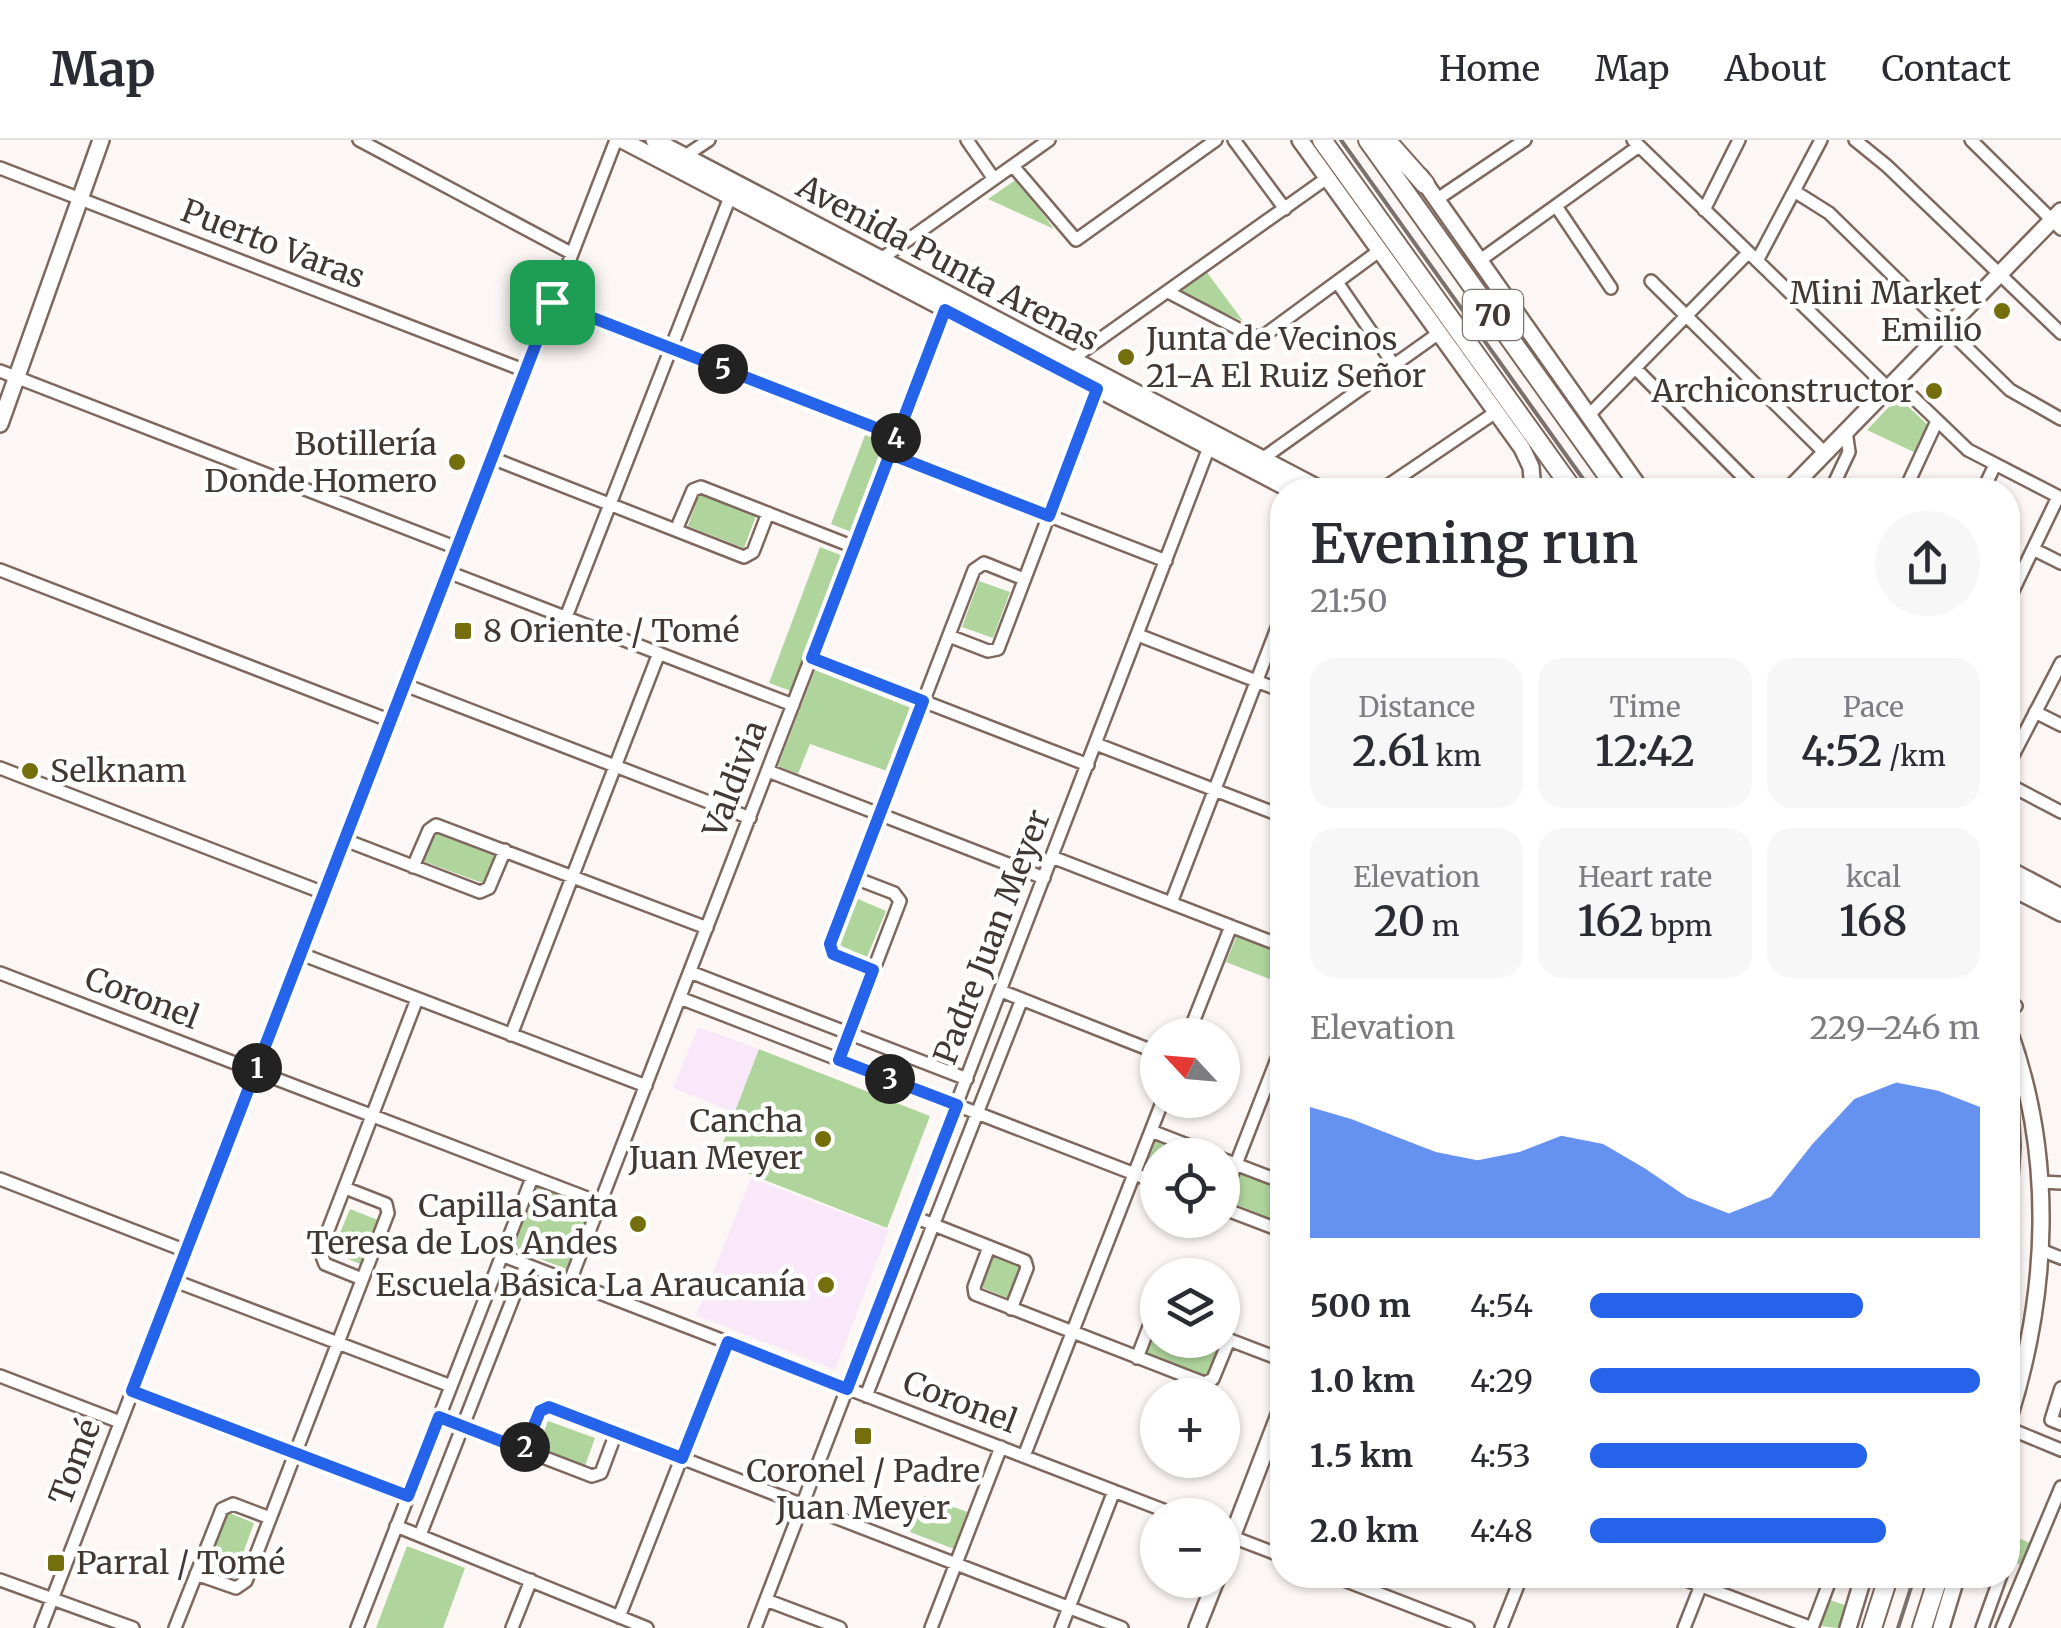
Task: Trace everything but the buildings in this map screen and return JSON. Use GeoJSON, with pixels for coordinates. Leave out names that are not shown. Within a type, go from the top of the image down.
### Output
{"type":"FeatureCollection","features":[{"type":"Feature","properties":{"kind":"highway","name":"70"},"geometry":{"type":"LineString","coordinates":[[1322,140],[1564,478]]}},
{"type":"Feature","properties":{"kind":"highway","name":"70"},"geometry":{"type":"LineString","coordinates":[[1368,140],[1609,478]]}},
{"type":"Feature","properties":{"kind":"highway"},"geometry":{"type":"LineString","coordinates":[[1386,140],[1431,192]]}},
{"type":"Feature","properties":{"kind":"highway"},"geometry":{"type":"LineString","coordinates":[[1872,1628],[1885,1588]]}},
{"type":"Feature","properties":{"kind":"highway"},"geometry":{"type":"LineString","coordinates":[[1922,1628],[1935,1588]]}},
{"type":"Feature","properties":{"kind":"main road"},"geometry":{"type":"LineString","coordinates":[[0,424],[101,140]]}},
{"type":"Feature","properties":{"kind":"main road","name":"Avenida Punta Arenas"},"geometry":{"type":"LineString","coordinates":[[619,140],[730,197],[1072,359],[1272,478]]}},
{"type":"Feature","properties":{"kind":"main road","name":"Avenida Punta Arenas"},"geometry":{"type":"LineString","coordinates":[[654,140],[881,259],[1097,389],[1299,478]]}},
{"type":"Feature","properties":{"kind":"main road"},"geometry":{"type":"LineString","coordinates":[[1300,140],[1526,454],[1532,478]]}},
{"type":"Feature","properties":{"kind":"main road"},"geometry":{"type":"LineString","coordinates":[[1394,140],[1632,478]]}},
{"type":"Feature","properties":{"kind":"main road"},"geometry":{"type":"LineString","coordinates":[[1801,478],[2058,220]]}},
{"type":"Feature","properties":{"kind":"main road"},"geometry":{"type":"LineString","coordinates":[[2020,875],[2061,897]]}},
{"type":"Feature","properties":{"kind":"main road"},"geometry":{"type":"LineString","coordinates":[[2020,892],[2061,913]]}},
{"type":"Feature","properties":{"kind":"main road"},"geometry":{"type":"LineString","coordinates":[[2020,1071],[2040,1182],[2042,1250],[2034,1320],[2020,1377]]}},
{"type":"Feature","properties":{"kind":"main road"},"geometry":{"type":"LineString","coordinates":[[1240,1505],[1270,1435]]}},
{"type":"Feature","properties":{"kind":"main road"},"geometry":{"type":"LineString","coordinates":[[1848,1628],[1860,1588]]}},
{"type":"Feature","properties":{"kind":"main road"},"geometry":{"type":"LineString","coordinates":[[1941,1628],[1954,1588]]}},
{"type":"Feature","properties":{"kind":"main road"},"geometry":{"type":"LineString","coordinates":[[1197,1628],[1209,1598]]}},
{"type":"Feature","properties":{"kind":"street"},"geometry":{"type":"LineString","coordinates":[[359,140],[571,253]]}},
{"type":"Feature","properties":{"kind":"street","name":"Tomé"},"geometry":{"type":"LineString","coordinates":[[41,1628],[571,253],[619,140]]}},
{"type":"Feature","properties":{"kind":"street"},"geometry":{"type":"LineString","coordinates":[[685,156],[708,140]]}},
{"type":"Feature","properties":{"kind":"street"},"geometry":{"type":"LineString","coordinates":[[967,140],[994,179]]}},
{"type":"Feature","properties":{"kind":"street"},"geometry":{"type":"LineString","coordinates":[[881,259],[1049,140]]}},
{"type":"Feature","properties":{"kind":"street"},"geometry":{"type":"LineString","coordinates":[[1013,166],[1076,240],[1216,140]]}},
{"type":"Feature","properties":{"kind":"street"},"geometry":{"type":"LineString","coordinates":[[1234,140],[1285,209]]}},
{"type":"Feature","properties":{"kind":"street"},"geometry":{"type":"LineString","coordinates":[[1704,210],[1739,140]]}},
{"type":"Feature","properties":{"kind":"street"},"geometry":{"type":"LineString","coordinates":[[1588,416],[1687,316],[1753,257],[1821,140]]}},
{"type":"Feature","properties":{"kind":"street"},"geometry":{"type":"LineString","coordinates":[[1855,140],[2061,333]]}},
{"type":"Feature","properties":{"kind":"street"},"geometry":{"type":"LineString","coordinates":[[1971,140],[2058,220]]}},
{"type":"Feature","properties":{"kind":"street"},"geometry":{"type":"LineString","coordinates":[[1431,192],[1522,141]]}},
{"type":"Feature","properties":{"kind":"street"},"geometry":{"type":"LineString","coordinates":[[1479,261],[1636,143],[1753,257],[1968,450],[2060,497],[2020,576]]}},
{"type":"Feature","properties":{"kind":"street","name":"Puerto Varas"},"geometry":{"type":"LineString","coordinates":[[0,168],[526,371]]}},
{"type":"Feature","properties":{"kind":"street"},"geometry":{"type":"LineString","coordinates":[[1072,359],[1327,178]]}},
{"type":"Feature","properties":{"kind":"street"},"geometry":{"type":"LineString","coordinates":[[1794,192],[1829,213],[2010,390],[2061,420]]}},
{"type":"Feature","properties":{"kind":"street"},"geometry":{"type":"LineString","coordinates":[[566,618],[730,197]]}},
{"type":"Feature","properties":{"kind":"street"},"geometry":{"type":"LineString","coordinates":[[1556,206],[1611,288]]}},
{"type":"Feature","properties":{"kind":"street"},"geometry":{"type":"LineString","coordinates":[[1168,292],[1252,336],[1264,336],[1379,251]]}},
{"type":"Feature","properties":{"kind":"street"},"geometry":{"type":"LineString","coordinates":[[1651,281],[1825,453]]}},
{"type":"Feature","properties":{"kind":"street"},"geometry":{"type":"LineString","coordinates":[[1337,282],[1394,364]]}},
{"type":"Feature","properties":{"kind":"street"},"geometry":{"type":"LineString","coordinates":[[552,302],[897,436]]}},
{"type":"Feature","properties":{"kind":"street","name":"Valdivia"},"geometry":{"type":"LineString","coordinates":[[570,1282],[948,302]]}},
{"type":"Feature","properties":{"kind":"street"},"geometry":{"type":"LineString","coordinates":[[1262,459],[1439,333]]}},
{"type":"Feature","properties":{"kind":"street"},"geometry":{"type":"LineString","coordinates":[[1636,369],[1744,478]]}},
{"type":"Feature","properties":{"kind":"street"},"geometry":{"type":"LineString","coordinates":[[0,371],[458,548]]}},
{"type":"Feature","properties":{"kind":"street"},"geometry":{"type":"LineString","coordinates":[[948,636],[995,651],[1097,389]]}},
{"type":"Feature","properties":{"kind":"street"},"geometry":{"type":"LineString","coordinates":[[1399,478],[1496,412]]}},
{"type":"Feature","properties":{"kind":"street"},"geometry":{"type":"LineString","coordinates":[[1910,478],[1937,421]]}},
{"type":"Feature","properties":{"kind":"street"},"geometry":{"type":"LineString","coordinates":[[1837,478],[1849,452],[1846,431]]}},
{"type":"Feature","properties":{"kind":"street","name":"Padre Juan Meyer"},"geometry":{"type":"LineString","coordinates":[[755,1628],[1212,441]]}},
{"type":"Feature","properties":{"kind":"street"},"geometry":{"type":"LineString","coordinates":[[890,454],[1166,561]]}},
{"type":"Feature","properties":{"kind":"street"},"geometry":{"type":"LineString","coordinates":[[492,458],[748,556],[768,513]]}},
{"type":"Feature","properties":{"kind":"street"},"geometry":{"type":"LineString","coordinates":[[1989,478],[1995,465]]}},
{"type":"Feature","properties":{"kind":"street"},"geometry":{"type":"LineString","coordinates":[[676,530],[691,493],[698,487],[854,547]]}},
{"type":"Feature","properties":{"kind":"street"},"geometry":{"type":"LineString","coordinates":[[2033,549],[2061,563]]}},
{"type":"Feature","properties":{"kind":"street"},"geometry":{"type":"LineString","coordinates":[[873,970],[830,950],[948,636],[977,566],[984,563],[1024,579]]}},
{"type":"Feature","properties":{"kind":"street"},"geometry":{"type":"LineString","coordinates":[[0,570],[391,721]]}},
{"type":"Feature","properties":{"kind":"street"},"geometry":{"type":"LineString","coordinates":[[448,572],[793,705]]}},
{"type":"Feature","properties":{"kind":"street"},"geometry":{"type":"LineString","coordinates":[[1138,635],[1270,686]]}},
{"type":"Feature","properties":{"kind":"street"},"geometry":{"type":"LineString","coordinates":[[1171,903],[1270,646]]}},
{"type":"Feature","properties":{"kind":"street"},"geometry":{"type":"LineString","coordinates":[[511,1035],[659,653]]}},
{"type":"Feature","properties":{"kind":"street"},"geometry":{"type":"LineString","coordinates":[[812,658],[1088,765]]}},
{"type":"Feature","properties":{"kind":"street"},"geometry":{"type":"LineString","coordinates":[[2020,742],[2061,663]]}},
{"type":"Feature","properties":{"kind":"street"},"geometry":{"type":"LineString","coordinates":[[404,685],[750,818]]}},
{"type":"Feature","properties":{"kind":"street"},"geometry":{"type":"LineString","coordinates":[[2036,712],[2061,726]]}},
{"type":"Feature","properties":{"kind":"street"},"geometry":{"type":"LineString","coordinates":[[1096,744],[1270,811]]}},
{"type":"Feature","properties":{"kind":"street"},"geometry":{"type":"LineString","coordinates":[[0,768],[324,893]]}},
{"type":"Feature","properties":{"kind":"street"},"geometry":{"type":"LineString","coordinates":[[768,771],[1044,878]]}},
{"type":"Feature","properties":{"kind":"street"},"geometry":{"type":"LineString","coordinates":[[2020,790],[2061,812]]}},
{"type":"Feature","properties":{"kind":"street"},"geometry":{"type":"LineString","coordinates":[[414,867],[429,830],[436,825],[707,928]]}},
{"type":"Feature","properties":{"kind":"street"},"geometry":{"type":"LineString","coordinates":[[344,840],[482,892],[490,885],[505,850]]}},
{"type":"Feature","properties":{"kind":"street"},"geometry":{"type":"LineString","coordinates":[[1052,857],[1270,941]]}},
{"type":"Feature","properties":{"kind":"street"},"geometry":{"type":"LineString","coordinates":[[839,1060],[899,898],[855,878]]}},
{"type":"Feature","properties":{"kind":"street"},"geometry":{"type":"LineString","coordinates":[[1195,1018],[1230,926]]}},
{"type":"Feature","properties":{"kind":"street"},"geometry":{"type":"LineString","coordinates":[[300,954],[646,1086]]}},
{"type":"Feature","properties":{"kind":"street"},"geometry":{"type":"LineString","coordinates":[[690,972],[967,1079]]}},
{"type":"Feature","properties":{"kind":"street","name":"Coronel"},"geometry":{"type":"LineString","coordinates":[[0,973],[600,1204]]}},
{"type":"Feature","properties":{"kind":"street"},"geometry":{"type":"LineString","coordinates":[[1001,990],[1140,1045]]}},
{"type":"Feature","properties":{"kind":"street"},"geometry":{"type":"LineString","coordinates":[[680,998],[1140,1176]]}},
{"type":"Feature","properties":{"kind":"street"},"geometry":{"type":"LineString","coordinates":[[362,1279],[324,1264],[320,1255],[417,999]]}},
{"type":"Feature","properties":{"kind":"street","name":"Padre Juan Meyer"},"geometry":{"type":"LineString","coordinates":[[866,1396],[1022,999]]}},
{"type":"Feature","properties":{"kind":"street"},"geometry":{"type":"LineString","coordinates":[[1240,1154],[1270,1077]]}},
{"type":"Feature","properties":{"kind":"street"},"geometry":{"type":"LineString","coordinates":[[1024,1456],[1156,1118]]}},
{"type":"Feature","properties":{"kind":"street"},"geometry":{"type":"LineString","coordinates":[[1151,1131],[1169,1138]]}},
{"type":"Feature","properties":{"kind":"street"},"geometry":{"type":"LineString","coordinates":[[1240,1166],[1270,1177]]}},
{"type":"Feature","properties":{"kind":"street"},"geometry":{"type":"LineString","coordinates":[[357,1628],[532,1178]]}},
{"type":"Feature","properties":{"kind":"street"},"geometry":{"type":"LineString","coordinates":[[0,1179],[186,1251]]}},
{"type":"Feature","properties":{"kind":"street"},"geometry":{"type":"LineString","coordinates":[[2040,1182],[2061,1183]]}},
{"type":"Feature","properties":{"kind":"street"},"geometry":{"type":"LineString","coordinates":[[196,1574],[232,1587],[242,1586],[338,1343],[388,1209],[386,1204],[345,1188]]}},
{"type":"Feature","properties":{"kind":"street"},"geometry":{"type":"LineString","coordinates":[[1240,1215],[1270,1226]]}},
{"type":"Feature","properties":{"kind":"street"},"geometry":{"type":"LineString","coordinates":[[914,1217],[1027,1263],[1011,1309]]}},
{"type":"Feature","properties":{"kind":"street"},"geometry":{"type":"LineString","coordinates":[[989,1247],[974,1292],[1206,1383],[1214,1377],[1220,1358]]}},
{"type":"Feature","properties":{"kind":"street"},"geometry":{"type":"LineString","coordinates":[[2042,1250],[2061,1258]]}},
{"type":"Feature","properties":{"kind":"street","name":"Coronel"},"geometry":{"type":"LineString","coordinates":[[501,1256],[1140,1501]]}},
{"type":"Feature","properties":{"kind":"street"},"geometry":{"type":"LineString","coordinates":[[420,1536],[526,1264]]}},
{"type":"Feature","properties":{"kind":"street"},"geometry":{"type":"LineString","coordinates":[[174,1281],[451,1386]]}},
{"type":"Feature","properties":{"kind":"street"},"geometry":{"type":"LineString","coordinates":[[619,1617],[728,1342]]}},
{"type":"Feature","properties":{"kind":"street"},"geometry":{"type":"LineString","coordinates":[[1240,1344],[1270,1355]]}},
{"type":"Feature","properties":{"kind":"street"},"geometry":{"type":"LineString","coordinates":[[1137,1358],[1140,1350]]}},
{"type":"Feature","properties":{"kind":"street"},"geometry":{"type":"LineString","coordinates":[[0,1376],[120,1422]]}},
{"type":"Feature","properties":{"kind":"street"},"geometry":{"type":"LineString","coordinates":[[2061,1388],[2051,1420],[2061,1424]]}},
{"type":"Feature","properties":{"kind":"street"},"geometry":{"type":"LineString","coordinates":[[132,1391],[408,1496]]}},
{"type":"Feature","properties":{"kind":"street"},"geometry":{"type":"LineString","coordinates":[[524,1450],[540,1411],[546,1407],[1122,1628]]}},
{"type":"Feature","properties":{"kind":"street"},"geometry":{"type":"LineString","coordinates":[[439,1417],[595,1476],[601,1472],[616,1433]]}},
{"type":"Feature","properties":{"kind":"street"},"geometry":{"type":"LineString","coordinates":[[2020,1431],[2061,1450]]}},
{"type":"Feature","properties":{"kind":"street"},"geometry":{"type":"LineString","coordinates":[[931,1628],[1001,1448]]}},
{"type":"Feature","properties":{"kind":"street"},"geometry":{"type":"LineString","coordinates":[[2020,1585],[2061,1487]]}},
{"type":"Feature","properties":{"kind":"street"},"geometry":{"type":"LineString","coordinates":[[1062,1628],[1114,1491]]}},
{"type":"Feature","properties":{"kind":"street"},"geometry":{"type":"LineString","coordinates":[[175,1628],[224,1506],[233,1504],[270,1518]]}},
{"type":"Feature","properties":{"kind":"street"},"geometry":{"type":"LineString","coordinates":[[396,1526],[647,1628]]}},
{"type":"Feature","properties":{"kind":"street"},"geometry":{"type":"LineString","coordinates":[[1240,1540],[1270,1551]]}},
{"type":"Feature","properties":{"kind":"street"},"geometry":{"type":"LineString","coordinates":[[0,1580],[133,1628]]}},
{"type":"Feature","properties":{"kind":"street"},"geometry":{"type":"LineString","coordinates":[[512,1628],[531,1580]]}},
{"type":"Feature","properties":{"kind":"street"},"geometry":{"type":"LineString","coordinates":[[1360,1588],[1439,1623],[1468,1628]]}},
{"type":"Feature","properties":{"kind":"street"},"geometry":{"type":"LineString","coordinates":[[1502,1628],[1517,1588]]}},
{"type":"Feature","properties":{"kind":"street"},"geometry":{"type":"LineString","coordinates":[[1684,1628],[1699,1588]]}},
{"type":"Feature","properties":{"kind":"street"},"geometry":{"type":"LineString","coordinates":[[1720,1588],[1812,1628],[1827,1588]]}},
{"type":"Feature","properties":{"kind":"street"},"geometry":{"type":"LineString","coordinates":[[1982,1628],[1996,1588]]}},
{"type":"Feature","properties":{"kind":"street"},"geometry":{"type":"LineString","coordinates":[[2002,1628],[2019,1588]]}},
{"type":"Feature","properties":{"kind":"street"},"geometry":{"type":"LineString","coordinates":[[766,1600],[840,1628]]}},
{"type":"Feature","properties":{"kind":"shaded area"},"geometry":{"type":"Polygon","coordinates":[[[698,1027],[759,1049],[735,1113],[673,1088],[698,1027]]]}},
{"type":"Feature","properties":{"kind":"shaded area"},"geometry":{"type":"Polygon","coordinates":[[[751,1178],[889,1230],[835,1370],[696,1315],[751,1178]]]}},
{"type":"Feature","properties":{"kind":"green space"},"geometry":{"type":"Polygon","coordinates":[[[1017,179],[1054,229],[988,199],[1017,179]]]}},
{"type":"Feature","properties":{"kind":"green space"},"geometry":{"type":"Polygon","coordinates":[[[1206,271],[1243,321],[1177,292],[1206,271]]]}},
{"type":"Feature","properties":{"kind":"green space"},"geometry":{"type":"Polygon","coordinates":[[[1898,397],[1929,426],[1916,453],[1867,430],[1898,397]]]}},
{"type":"Feature","properties":{"kind":"green space"},"geometry":{"type":"Polygon","coordinates":[[[865,435],[889,444],[854,533],[831,524],[865,435]]]}},
{"type":"Feature","properties":{"kind":"green space"},"geometry":{"type":"Polygon","coordinates":[[[702,494],[756,516],[744,548],[688,526],[702,494]]]}},
{"type":"Feature","properties":{"kind":"green space"},"geometry":{"type":"Polygon","coordinates":[[[820,547],[843,556],[791,691],[769,683],[820,547]]]}},
{"type":"Feature","properties":{"kind":"green space"},"geometry":{"type":"Polygon","coordinates":[[[979,581],[1010,592],[993,638],[962,627],[979,581]]]}},
{"type":"Feature","properties":{"kind":"green space"},"geometry":{"type":"Polygon","coordinates":[[[815,670],[911,708],[887,771],[810,744],[798,774],[778,766],[815,670]]]}},
{"type":"Feature","properties":{"kind":"green space"},"geometry":{"type":"Polygon","coordinates":[[[437,830],[497,853],[485,884],[423,861],[437,830]]]}},
{"type":"Feature","properties":{"kind":"green space"},"geometry":{"type":"Polygon","coordinates":[[[858,899],[886,911],[867,957],[839,945],[858,899]]]}},
{"type":"Feature","properties":{"kind":"green space"},"geometry":{"type":"Polygon","coordinates":[[[1237,935],[1270,948],[1270,979],[1226,962],[1237,935]]]}},
{"type":"Feature","properties":{"kind":"green space","name":"Cancha Juan Meyer"},"geometry":{"type":"Polygon","coordinates":[[[759,1049],[930,1116],[887,1228],[716,1161],[759,1049]]]}},
{"type":"Feature","properties":{"kind":"green space"},"geometry":{"type":"Polygon","coordinates":[[[1160,1130],[1181,1138],[1157,1138],[1160,1130]]]}},
{"type":"Feature","properties":{"kind":"green space"},"geometry":{"type":"Polygon","coordinates":[[[1240,1161],[1270,1172],[1270,1218],[1240,1206],[1240,1161]]]}},
{"type":"Feature","properties":{"kind":"green space"},"geometry":{"type":"Polygon","coordinates":[[[537,1182],[594,1204],[569,1270],[512,1248],[537,1182]]]}},
{"type":"Feature","properties":{"kind":"green space"},"geometry":{"type":"Polygon","coordinates":[[[350,1209],[378,1220],[360,1264],[332,1252],[350,1209]]]}},
{"type":"Feature","properties":{"kind":"green space"},"geometry":{"type":"Polygon","coordinates":[[[991,1253],[1022,1264],[1010,1299],[979,1286],[991,1253]]]}},
{"type":"Feature","properties":{"kind":"green space"},"geometry":{"type":"Polygon","coordinates":[[[1158,1358],[1215,1358],[1206,1378],[1158,1358]]]}},
{"type":"Feature","properties":{"kind":"green space"},"geometry":{"type":"Polygon","coordinates":[[[548,1421],[595,1438],[585,1466],[538,1449],[548,1421]]]}},
{"type":"Feature","properties":{"kind":"green space"},"geometry":{"type":"Polygon","coordinates":[[[924,1496],[967,1512],[954,1549],[910,1532],[924,1496]]]}},
{"type":"Feature","properties":{"kind":"green space"},"geometry":{"type":"Polygon","coordinates":[[[227,1512],[254,1523],[234,1578],[205,1568],[227,1512]]]}},
{"type":"Feature","properties":{"kind":"green space"},"geometry":{"type":"Polygon","coordinates":[[[2020,1539],[2033,1544],[2024,1566],[2020,1564],[2020,1539]]]}},
{"type":"Feature","properties":{"kind":"green space"},"geometry":{"type":"Polygon","coordinates":[[[407,1546],[465,1568],[443,1628],[376,1628],[407,1546]]]}},
{"type":"Feature","properties":{"kind":"green space"},"geometry":{"type":"Polygon","coordinates":[[[1827,1599],[1845,1605],[1838,1628],[1820,1626],[1827,1599]]]}},
{"type":"Feature","properties":{"kind":"railway"},"geometry":{"type":"LineString","coordinates":[[1341,140],[1582,478]]}},
{"type":"Feature","properties":{"kind":"railway"},"geometry":{"type":"LineString","coordinates":[[1898,1628],[1911,1588]]}},
{"type":"Feature","properties":{"kind":"place","name":"Mini Market Emilio"},"geometry":{"type":"Point","coordinates":[2002,311]}},
{"type":"Feature","properties":{"kind":"place","name":"Junta de Vecinos 21-A El Ruiz Señor"},"geometry":{"type":"Point","coordinates":[1126,357]}},
{"type":"Feature","properties":{"kind":"place","name":"Archiconstructor"},"geometry":{"type":"Point","coordinates":[1934,391]}},
{"type":"Feature","properties":{"kind":"place","name":"Botillería Donde Homero"},"geometry":{"type":"Point","coordinates":[457,462]}},
{"type":"Feature","properties":{"kind":"place","name":"8 Oriente / Tomé"},"geometry":{"type":"Point","coordinates":[463,631]}},
{"type":"Feature","properties":{"kind":"place","name":"Selknam"},"geometry":{"type":"Point","coordinates":[30,771]}},
{"type":"Feature","properties":{"kind":"place","name":"Cancha Juan Meyer"},"geometry":{"type":"Point","coordinates":[823,1139]}},
{"type":"Feature","properties":{"kind":"place","name":"Capilla Santa Teresa de Los Andes"},"geometry":{"type":"Point","coordinates":[638,1224]}},
{"type":"Feature","properties":{"kind":"place","name":"Escuela Básica La Araucanía"},"geometry":{"type":"Point","coordinates":[826,1285]}},
{"type":"Feature","properties":{"kind":"place","name":"Coronel / Padre Juan Meyer"},"geometry":{"type":"Point","coordinates":[863,1436]}},
{"type":"Feature","properties":{"kind":"place","name":"Parral / Tomé"},"geometry":{"type":"Point","coordinates":[56,1563]}},
{"type":"Feature","properties":{"kind":"route"},"geometry":{"type":"LineString","coordinates":[[552,302],[132,1391],[408,1496],[439,1417],[524,1450],[540,1411],[549,1407],[682,1458],[728,1342],[847,1389],[957,1105],[839,1060],[873,970],[833,954],[830,944],[923,701],[812,658],[890,454],[897,436],[945,310],[1097,389],[1049,516],[890,454],[893,446],[897,436],[552,302]]}}]}
